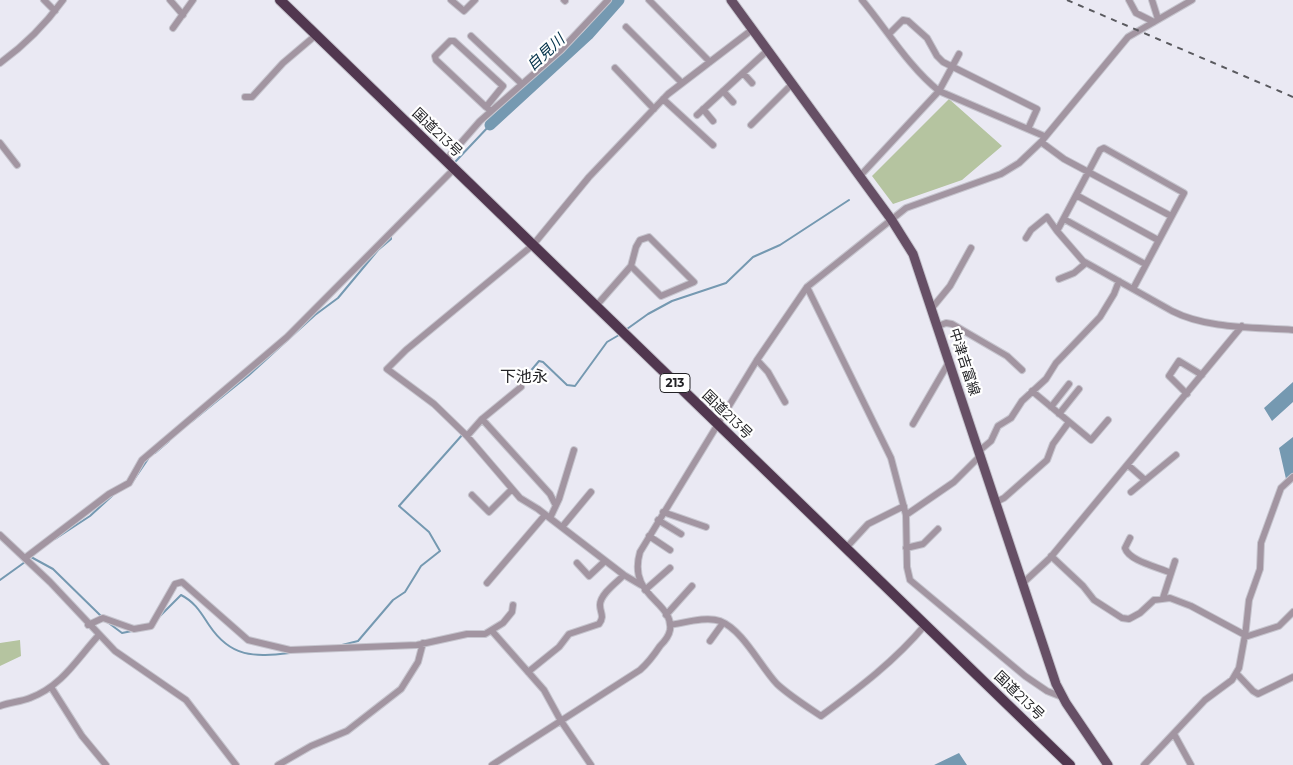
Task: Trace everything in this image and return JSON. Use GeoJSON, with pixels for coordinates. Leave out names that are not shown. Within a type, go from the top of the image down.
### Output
{"type":"FeatureCollection","features":[{"type":"Feature","properties":{"kind":"highway","name":"国道213号"},"geometry":{"type":"LineString","coordinates":[[280,0],[1070,765]]}},
{"type":"Feature","properties":{"kind":"main road","name":"中津吉富線"},"geometry":{"type":"LineString","coordinates":[[734,1],[891,219],[913,254],[1062,697],[1108,765]]}},
{"type":"Feature","properties":{"kind":"street"},"geometry":{"type":"LineString","coordinates":[[44,0],[55,11]]}},
{"type":"Feature","properties":{"kind":"street"},"geometry":{"type":"LineString","coordinates":[[0,63],[31,38],[63,0]]}},
{"type":"Feature","properties":{"kind":"street"},"geometry":{"type":"LineString","coordinates":[[170,0],[183,15]]}},
{"type":"Feature","properties":{"kind":"street"},"geometry":{"type":"LineString","coordinates":[[173,28],[193,0]]}},
{"type":"Feature","properties":{"kind":"street"},"geometry":{"type":"LineString","coordinates":[[451,0],[464,11],[475,0]]}},
{"type":"Feature","properties":{"kind":"street"},"geometry":{"type":"LineString","coordinates":[[489,109],[522,84],[561,50],[608,0]]}},
{"type":"Feature","properties":{"kind":"street"},"geometry":{"type":"LineString","coordinates":[[649,0],[710,62]]}},
{"type":"Feature","properties":{"kind":"street"},"geometry":{"type":"LineString","coordinates":[[862,0],[890,33],[920,76],[938,91],[1028,129],[1064,159],[1171,216]]}},
{"type":"Feature","properties":{"kind":"street"},"geometry":{"type":"LineString","coordinates":[[1129,0],[1136,13],[1156,21]]}},
{"type":"Feature","properties":{"kind":"street"},"geometry":{"type":"LineString","coordinates":[[1152,0],[1156,21]]}},
{"type":"Feature","properties":{"kind":"street"},"geometry":{"type":"LineString","coordinates":[[643,588],[637,563],[642,547],[757,360],[807,287],[891,219],[916,203],[1001,174],[1019,163],[1042,139],[1128,37],[1188,1]]}},
{"type":"Feature","properties":{"kind":"street"},"geometry":{"type":"LineString","coordinates":[[890,33],[903,20],[908,20],[927,38],[937,56],[952,67],[1037,109],[1028,129]]}},
{"type":"Feature","properties":{"kind":"street"},"geometry":{"type":"LineString","coordinates":[[626,27],[682,83]]}},
{"type":"Feature","properties":{"kind":"street"},"geometry":{"type":"LineString","coordinates":[[492,765],[647,664],[668,636],[670,625],[666,615],[643,588],[548,516],[520,498],[467,436],[434,404],[388,369],[406,350],[532,245],[589,177],[663,99],[753,29]]}},
{"type":"Feature","properties":{"kind":"street"},"geometry":{"type":"LineString","coordinates":[[245,97],[252,97],[283,63],[316,35]]}},
{"type":"Feature","properties":{"kind":"street"},"geometry":{"type":"LineString","coordinates":[[470,36],[522,84]]}},
{"type":"Feature","properties":{"kind":"street"},"geometry":{"type":"LineString","coordinates":[[446,161],[489,109],[502,86],[454,41],[450,41],[436,56],[436,60],[489,109]]}},
{"type":"Feature","properties":{"kind":"street"},"geometry":{"type":"LineString","coordinates":[[697,115],[768,50]]}},
{"type":"Feature","properties":{"kind":"street"},"geometry":{"type":"LineString","coordinates":[[860,176],[938,91],[959,54]]}},
{"type":"Feature","properties":{"kind":"street"},"geometry":{"type":"LineString","coordinates":[[616,68],[654,109]]}},
{"type":"Feature","properties":{"kind":"street"},"geometry":{"type":"LineString","coordinates":[[743,73],[752,84]]}},
{"type":"Feature","properties":{"kind":"street"},"geometry":{"type":"LineString","coordinates":[[751,125],[793,83]]}},
{"type":"Feature","properties":{"kind":"street"},"geometry":{"type":"LineString","coordinates":[[723,91],[733,102]]}},
{"type":"Feature","properties":{"kind":"street"},"geometry":{"type":"LineString","coordinates":[[663,99],[713,145]]}},
{"type":"Feature","properties":{"kind":"street"},"geometry":{"type":"LineString","coordinates":[[703,109],[713,121]]}},
{"type":"Feature","properties":{"kind":"street"},"geometry":{"type":"LineString","coordinates":[[0,143],[16,165]]}},
{"type":"Feature","properties":{"kind":"street"},"geometry":{"type":"LineString","coordinates":[[1058,230],[1100,150],[1104,148],[1184,193],[1132,289]]}},
{"type":"Feature","properties":{"kind":"street"},"geometry":{"type":"LineString","coordinates":[[25,558],[109,494],[128,483],[142,460],[287,337],[454,169]]}},
{"type":"Feature","properties":{"kind":"street"},"geometry":{"type":"LineString","coordinates":[[1076,195],[1158,240]]}},
{"type":"Feature","properties":{"kind":"street"},"geometry":{"type":"LineString","coordinates":[[1026,238],[1031,230],[1047,217],[1075,254],[1086,263],[1184,316],[1242,326],[1293,330]]}},
{"type":"Feature","properties":{"kind":"street"},"geometry":{"type":"LineString","coordinates":[[1064,219],[1145,264]]}},
{"type":"Feature","properties":{"kind":"street"},"geometry":{"type":"LineString","coordinates":[[596,306],[631,266],[640,240],[649,237],[694,282],[661,296],[631,266]]}},
{"type":"Feature","properties":{"kind":"street"},"geometry":{"type":"LineString","coordinates":[[932,308],[950,286],[971,248]]}},
{"type":"Feature","properties":{"kind":"street"},"geometry":{"type":"LineString","coordinates":[[1059,279],[1074,273],[1086,263]]}},
{"type":"Feature","properties":{"kind":"street"},"geometry":{"type":"LineString","coordinates":[[906,515],[954,482],[991,441],[998,426],[1011,418],[1019,404],[1100,317],[1114,294],[1119,281]]}},
{"type":"Feature","properties":{"kind":"street"},"geometry":{"type":"LineString","coordinates":[[807,287],[890,452],[906,515],[907,572],[913,583],[1025,676],[1047,691],[1062,697]]}},
{"type":"Feature","properties":{"kind":"street"},"geometry":{"type":"LineString","coordinates":[[938,326],[946,323],[952,324],[1007,356],[1022,370]]}},
{"type":"Feature","properties":{"kind":"street"},"geometry":{"type":"LineString","coordinates":[[1023,583],[1051,556],[1242,326]]}},
{"type":"Feature","properties":{"kind":"street"},"geometry":{"type":"LineString","coordinates":[[757,360],[768,372],[785,402]]}},
{"type":"Feature","properties":{"kind":"street"},"geometry":{"type":"LineString","coordinates":[[1187,394],[1169,376],[1179,361],[1202,375]]}},
{"type":"Feature","properties":{"kind":"street"},"geometry":{"type":"LineString","coordinates":[[913,424],[950,362]]}},
{"type":"Feature","properties":{"kind":"street"},"geometry":{"type":"LineString","coordinates":[[1051,407],[1068,384]]}},
{"type":"Feature","properties":{"kind":"street"},"geometry":{"type":"LineString","coordinates":[[467,436],[482,419],[521,387]]}},
{"type":"Feature","properties":{"kind":"street"},"geometry":{"type":"LineString","coordinates":[[1060,414],[1079,389]]}},
{"type":"Feature","properties":{"kind":"street"},"geometry":{"type":"LineString","coordinates":[[1032,391],[1092,440],[1108,420]]}},
{"type":"Feature","properties":{"kind":"street"},"geometry":{"type":"LineString","coordinates":[[482,419],[550,494],[556,504]]}},
{"type":"Feature","properties":{"kind":"street"},"geometry":{"type":"LineString","coordinates":[[996,502],[1004,498],[1046,460],[1053,444],[1069,422]]}},
{"type":"Feature","properties":{"kind":"street"},"geometry":{"type":"LineString","coordinates":[[488,583],[548,516],[556,504],[574,450]]}},
{"type":"Feature","properties":{"kind":"street"},"geometry":{"type":"LineString","coordinates":[[1131,492],[1176,455]]}},
{"type":"Feature","properties":{"kind":"street"},"geometry":{"type":"LineString","coordinates":[[1128,465],[1145,480]]}},
{"type":"Feature","properties":{"kind":"street"},"geometry":{"type":"LineString","coordinates":[[1144,765],[1205,700],[1230,682],[1237,674],[1245,637],[1249,600],[1260,570],[1261,544],[1281,488],[1293,477]]}},
{"type":"Feature","properties":{"kind":"street"},"geometry":{"type":"LineString","coordinates":[[472,495],[489,512],[512,489]]}},
{"type":"Feature","properties":{"kind":"street"},"geometry":{"type":"LineString","coordinates":[[562,527],[591,492]]}},
{"type":"Feature","properties":{"kind":"street"},"geometry":{"type":"LineString","coordinates":[[845,549],[868,524],[904,506]]}},
{"type":"Feature","properties":{"kind":"street"},"geometry":{"type":"LineString","coordinates":[[663,512],[706,527]]}},
{"type":"Feature","properties":{"kind":"street"},"geometry":{"type":"LineString","coordinates":[[658,520],[682,534]]}},
{"type":"Feature","properties":{"kind":"street"},"geometry":{"type":"LineString","coordinates":[[906,548],[923,544],[938,529]]}},
{"type":"Feature","properties":{"kind":"street"},"geometry":{"type":"LineString","coordinates":[[0,535],[25,558],[98,636],[115,651],[186,700],[236,765]]}},
{"type":"Feature","properties":{"kind":"street"},"geometry":{"type":"LineString","coordinates":[[649,536],[670,550]]}},
{"type":"Feature","properties":{"kind":"street"},"geometry":{"type":"LineString","coordinates":[[1130,538],[1125,550],[1141,561],[1171,573]]}},
{"type":"Feature","properties":{"kind":"street"},"geometry":{"type":"LineString","coordinates":[[1051,556],[1083,586],[1094,600],[1122,618],[1131,618],[1144,610],[1152,601],[1163,598],[1173,599],[1187,604],[1241,632],[1245,637]]}},
{"type":"Feature","properties":{"kind":"street"},"geometry":{"type":"LineString","coordinates":[[576,564],[589,576],[605,561]]}},
{"type":"Feature","properties":{"kind":"street"},"geometry":{"type":"LineString","coordinates":[[1163,598],[1175,561]]}},
{"type":"Feature","properties":{"kind":"street"},"geometry":{"type":"LineString","coordinates":[[643,588],[670,568]]}},
{"type":"Feature","properties":{"kind":"street"},"geometry":{"type":"LineString","coordinates":[[528,672],[559,647],[569,634],[599,624],[603,617],[600,604],[602,598],[624,575]]}},
{"type":"Feature","properties":{"kind":"street"},"geometry":{"type":"LineString","coordinates":[[88,625],[103,618],[134,629],[146,628],[154,622],[175,584],[182,582],[252,642],[298,650],[423,643],[467,634],[485,634],[492,631],[508,617],[513,605]]}},
{"type":"Feature","properties":{"kind":"street"},"geometry":{"type":"LineString","coordinates":[[666,615],[692,586]]}},
{"type":"Feature","properties":{"kind":"street"},"geometry":{"type":"LineString","coordinates":[[1245,637],[1279,626],[1293,612]]}},
{"type":"Feature","properties":{"kind":"street"},"geometry":{"type":"LineString","coordinates":[[670,625],[705,620],[723,623],[736,632],[777,684],[821,716],[863,685],[903,651],[925,625]]}},
{"type":"Feature","properties":{"kind":"street"},"geometry":{"type":"LineString","coordinates":[[710,641],[723,623]]}},
{"type":"Feature","properties":{"kind":"street"},"geometry":{"type":"LineString","coordinates":[[492,631],[544,690],[561,721],[590,765]]}},
{"type":"Feature","properties":{"kind":"street"},"geometry":{"type":"LineString","coordinates":[[0,706],[30,698],[51,686],[74,667],[98,636]]}},
{"type":"Feature","properties":{"kind":"street"},"geometry":{"type":"LineString","coordinates":[[278,765],[311,746],[347,731],[401,689],[418,662],[423,643]]}},
{"type":"Feature","properties":{"kind":"street"},"geometry":{"type":"LineString","coordinates":[[1237,674],[1253,692],[1258,694],[1293,677]]}},
{"type":"Feature","properties":{"kind":"street"},"geometry":{"type":"LineString","coordinates":[[51,686],[82,736],[106,765]]}},
{"type":"Feature","properties":{"kind":"street"},"geometry":{"type":"LineString","coordinates":[[1174,734],[1191,765]]}},
{"type":"Feature","properties":{"kind":"green space"},"geometry":{"type":"Polygon","coordinates":[[[949,99],[1002,146],[962,180],[893,204],[872,176],[949,99]]]}},
{"type":"Feature","properties":{"kind":"green space"},"geometry":{"type":"Polygon","coordinates":[[[20,640],[21,656],[0,666],[0,643],[20,640]]]}},
{"type":"Feature","properties":{"kind":"water"},"geometry":{"type":"Polygon","coordinates":[[[1293,382],[1293,402],[1272,421],[1264,408],[1293,382]]]}},
{"type":"Feature","properties":{"kind":"water"},"geometry":{"type":"Polygon","coordinates":[[[1293,437],[1293,474],[1286,479],[1279,448],[1293,437]]]}},
{"type":"Feature","properties":{"kind":"water"},"geometry":{"type":"Polygon","coordinates":[[[959,753],[967,765],[934,765],[959,753]]]}},
{"type":"Feature","properties":{"kind":"waterway","name":"自見川"},"geometry":{"type":"LineString","coordinates":[[490,125],[588,35],[619,0]]}},
{"type":"Feature","properties":{"kind":"waterway"},"geometry":{"type":"LineString","coordinates":[[456,161],[490,125]]}},
{"type":"Feature","properties":{"kind":"waterway"},"geometry":{"type":"LineString","coordinates":[[627,329],[648,314],[672,301],[726,283],[753,257],[780,245],[849,200]]}},
{"type":"Feature","properties":{"kind":"waterway"},"geometry":{"type":"LineString","coordinates":[[191,422],[249,375],[315,315],[338,298],[378,250],[391,239],[391,236]]}},
{"type":"Feature","properties":{"kind":"waterway"},"geometry":{"type":"LineString","coordinates":[[519,385],[539,361],[543,362],[567,385],[575,386],[607,342],[619,335]]}},
{"type":"Feature","properties":{"kind":"waterway"},"geometry":{"type":"LineString","coordinates":[[342,645],[358,641],[393,600],[405,592],[421,566],[440,551],[429,532],[399,506],[463,434]]}},
{"type":"Feature","properties":{"kind":"waterway"},"geometry":{"type":"LineString","coordinates":[[155,453],[169,441]]}},
{"type":"Feature","properties":{"kind":"waterway"},"geometry":{"type":"LineString","coordinates":[[131,484],[148,459]]}},
{"type":"Feature","properties":{"kind":"waterway"},"geometry":{"type":"LineString","coordinates":[[55,539],[90,516],[113,495]]}},
{"type":"Feature","properties":{"kind":"waterway"},"geometry":{"type":"LineString","coordinates":[[31,557],[53,569],[101,616]]}},
{"type":"Feature","properties":{"kind":"waterway"},"geometry":{"type":"LineString","coordinates":[[0,580],[25,562]]}},
{"type":"Feature","properties":{"kind":"waterway"},"geometry":{"type":"LineString","coordinates":[[158,618],[181,595],[197,608],[217,636],[235,649],[254,655],[290,653]]}},
{"type":"Feature","properties":{"kind":"waterway"},"geometry":{"type":"LineString","coordinates":[[106,621],[122,633],[132,631]]}},
{"type":"Feature","properties":{"kind":"railway"},"geometry":{"type":"LineString","coordinates":[[1067,0],[1293,97]]}},
{"type":"Feature","properties":{"kind":"district","name":"下池永"},"geometry":{"type":"Point","coordinates":[524,377]}}]}
